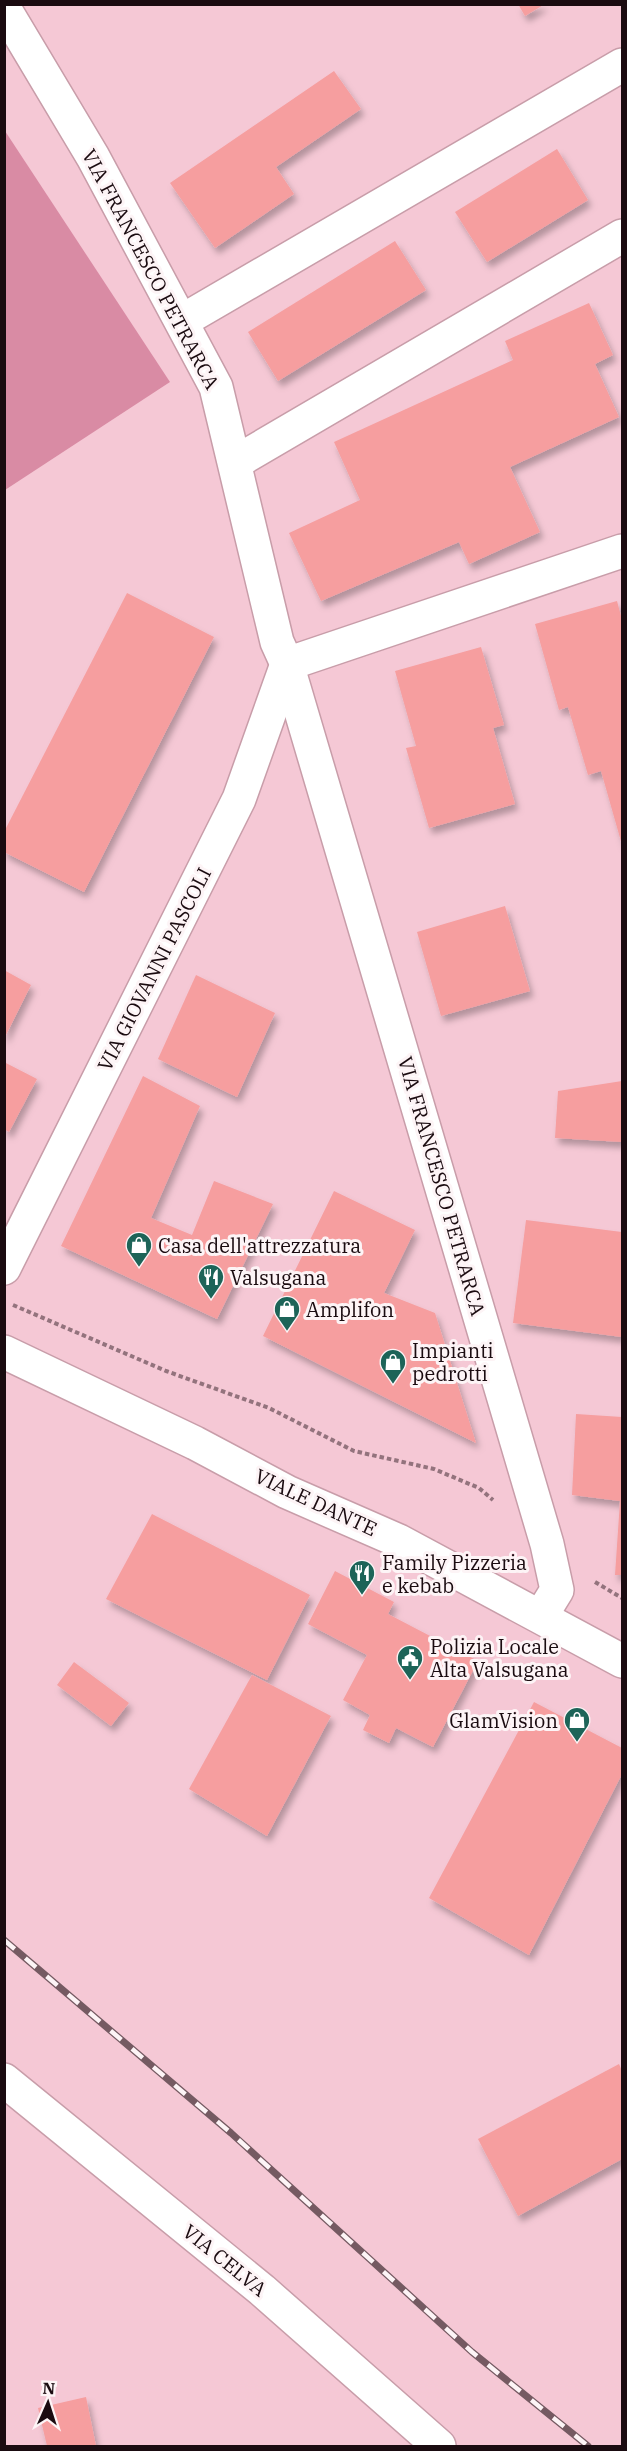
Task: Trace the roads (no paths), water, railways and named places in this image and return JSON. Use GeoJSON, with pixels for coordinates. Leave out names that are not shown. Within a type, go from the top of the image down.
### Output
{"type":"FeatureCollection","features":[{"type":"Feature","properties":{"kind":"street","name":"VIA FRANCESCO PETRARCA"},"geometry":{"type":"LineString","coordinates":[[4,8],[93,157],[216,387],[236,462],[277,642],[287,664],[314,754],[547,1544],[557,1590],[541,1616]]}},
{"type":"Feature","properties":{"kind":"street"},"geometry":{"type":"LineString","coordinates":[[182,321],[622,65]]}},
{"type":"Feature","properties":{"kind":"street"},"geometry":{"type":"LineString","coordinates":[[236,462],[622,236]]}},
{"type":"Feature","properties":{"kind":"street"},"geometry":{"type":"LineString","coordinates":[[287,664],[622,551]]}},
{"type":"Feature","properties":{"kind":"street","name":"VIA GIOVANNI PASCOLI"},"geometry":{"type":"LineString","coordinates":[[4,1268],[239,799],[287,664]]}},
{"type":"Feature","properties":{"kind":"street"},"geometry":{"type":"LineString","coordinates":[[260,742],[314,754]]}},
{"type":"Feature","properties":{"kind":"street","name":"VIALE DANTE"},"geometry":{"type":"LineString","coordinates":[[4,1352],[195,1443],[287,1492],[399,1540],[622,1661]]}},
{"type":"Feature","properties":{"kind":"street","name":"VIA CELVA"},"geometry":{"type":"LineString","coordinates":[[4,2080],[262,2290],[439,2446]]}},
{"type":"Feature","properties":{"kind":"railway"},"geometry":{"type":"LineString","coordinates":[[4,1940],[231,2133],[472,2352],[588,2446]]}},
{"type":"Feature","properties":{"kind":"place","name":"Casa dell'attrezzatura"},"geometry":{"type":"Point","coordinates":[139,1268]}},
{"type":"Feature","properties":{"kind":"place","name":"Valsugana"},"geometry":{"type":"Point","coordinates":[211,1300]}},
{"type":"Feature","properties":{"kind":"place","name":"Amplifon"},"geometry":{"type":"Point","coordinates":[287,1332]}},
{"type":"Feature","properties":{"kind":"place","name":"Impianti pedrotti"},"geometry":{"type":"Point","coordinates":[393,1385]}},
{"type":"Feature","properties":{"kind":"place","name":"Family Pizzeria e kebab"},"geometry":{"type":"Point","coordinates":[362,1596]}},
{"type":"Feature","properties":{"kind":"place","name":"Polizia Locale Alta Valsugana"},"geometry":{"type":"Point","coordinates":[410,1681]}},
{"type":"Feature","properties":{"kind":"place","name":"GlamVision"},"geometry":{"type":"Point","coordinates":[577,1743]}}]}
